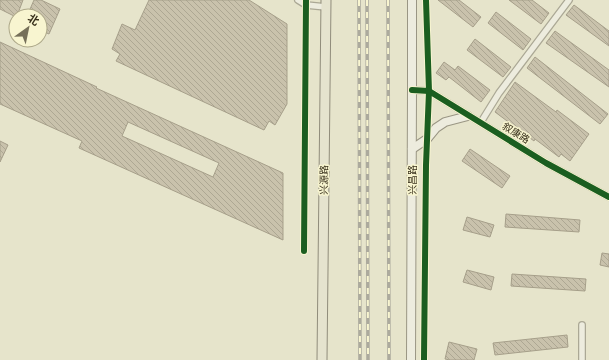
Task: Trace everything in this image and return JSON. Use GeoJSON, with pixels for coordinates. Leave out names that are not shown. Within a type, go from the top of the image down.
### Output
{"type":"FeatureCollection","features":[{"type":"Feature","properties":{"kind":"main road","name":"兴昌路"},"geometry":{"type":"LineString","coordinates":[[411,360],[412,0]]}},
{"type":"Feature","properties":{"kind":"main road","name":"兴源路"},"geometry":{"type":"LineString","coordinates":[[322,360],[326,3]]}},
{"type":"Feature","properties":{"kind":"main road"},"geometry":{"type":"LineString","coordinates":[[412,149],[427,139],[436,128],[446,122],[468,116]]}},
{"type":"Feature","properties":{"kind":"street"},"geometry":{"type":"LineString","coordinates":[[298,0],[306,5],[326,3]]}},
{"type":"Feature","properties":{"kind":"street"},"geometry":{"type":"LineString","coordinates":[[481,122],[499,93],[570,0]]}},
{"type":"Feature","properties":{"kind":"street","name":"叙康路"},"geometry":{"type":"LineString","coordinates":[[412,90],[429,91],[546,163],[609,197]]}},
{"type":"Feature","properties":{"kind":"street"},"geometry":{"type":"LineString","coordinates":[[582,325],[582,360]]}},
{"type":"Feature","properties":{"kind":"building"},"geometry":{"type":"Polygon","coordinates":[[[0,0],[23,0],[20,8],[8,8],[8,13],[0,9],[0,0]]]}},
{"type":"Feature","properties":{"kind":"building"},"geometry":{"type":"Polygon","coordinates":[[[34,0],[41,0],[60,9],[49,34],[48,8],[30,8],[34,0]]]}},
{"type":"Feature","properties":{"kind":"building"},"geometry":{"type":"Polygon","coordinates":[[[149,0],[249,0],[287,24],[287,104],[275,125],[269,121],[264,130],[116,61],[120,54],[112,49],[122,24],[135,30],[149,0]]]}},
{"type":"Feature","properties":{"kind":"building"},"geometry":{"type":"Polygon","coordinates":[[[438,0],[459,0],[481,17],[473,27],[438,0]]]}},
{"type":"Feature","properties":{"kind":"building"},"geometry":{"type":"Polygon","coordinates":[[[509,0],[532,0],[549,13],[541,24],[509,0]]]}},
{"type":"Feature","properties":{"kind":"building"},"geometry":{"type":"Polygon","coordinates":[[[574,5],[609,31],[609,46],[566,15],[574,5]]]}},
{"type":"Feature","properties":{"kind":"building"},"geometry":{"type":"Polygon","coordinates":[[[496,12],[531,39],[523,50],[488,23],[496,12]]]}},
{"type":"Feature","properties":{"kind":"building"},"geometry":{"type":"Polygon","coordinates":[[[555,31],[609,70],[609,87],[546,43],[555,31]]]}},
{"type":"Feature","properties":{"kind":"building"},"geometry":{"type":"Polygon","coordinates":[[[475,39],[511,67],[503,77],[467,50],[475,39]]]}},
{"type":"Feature","properties":{"kind":"building"},"geometry":{"type":"Polygon","coordinates":[[[0,42],[8,46],[8,48],[13,48],[97,87],[96,88],[283,173],[283,240],[79,148],[82,141],[0,104],[0,42]],[[128,122],[122,136],[213,177],[219,163],[128,122]]]}},
{"type":"Feature","properties":{"kind":"building"},"geometry":{"type":"Polygon","coordinates":[[[535,57],[608,114],[600,124],[527,68],[535,57]]]}},
{"type":"Feature","properties":{"kind":"building"},"geometry":{"type":"Polygon","coordinates":[[[444,62],[455,70],[458,66],[490,90],[481,102],[449,77],[446,80],[436,73],[444,62]]]}},
{"type":"Feature","properties":{"kind":"building"},"geometry":{"type":"Polygon","coordinates":[[[515,82],[556,112],[557,110],[589,134],[570,161],[561,154],[559,157],[535,139],[534,141],[495,112],[515,82]]]}},
{"type":"Feature","properties":{"kind":"building"},"geometry":{"type":"Polygon","coordinates":[[[0,141],[8,145],[0,162],[0,141]]]}},
{"type":"Feature","properties":{"kind":"building"},"geometry":{"type":"Polygon","coordinates":[[[470,149],[510,176],[502,188],[462,161],[470,149]]]}},
{"type":"Feature","properties":{"kind":"building"},"geometry":{"type":"Polygon","coordinates":[[[506,214],[580,220],[579,232],[505,227],[506,214]]]}},
{"type":"Feature","properties":{"kind":"building"},"geometry":{"type":"Polygon","coordinates":[[[467,217],[494,225],[490,237],[463,230],[467,217]]]}},
{"type":"Feature","properties":{"kind":"building"},"geometry":{"type":"Polygon","coordinates":[[[602,253],[609,254],[609,267],[600,265],[602,253]]]}},
{"type":"Feature","properties":{"kind":"building"},"geometry":{"type":"Polygon","coordinates":[[[467,270],[494,277],[491,290],[463,282],[467,270]]]}},
{"type":"Feature","properties":{"kind":"building"},"geometry":{"type":"Polygon","coordinates":[[[512,274],[586,279],[585,291],[511,286],[512,274]]]}},
{"type":"Feature","properties":{"kind":"building"},"geometry":{"type":"Polygon","coordinates":[[[567,335],[568,347],[495,355],[493,343],[567,335]]]}},
{"type":"Feature","properties":{"kind":"building"},"geometry":{"type":"Polygon","coordinates":[[[449,342],[477,349],[474,360],[445,359],[449,342]]]}},
{"type":"Feature","properties":{"kind":"railway"},"geometry":{"type":"LineString","coordinates":[[359,0],[360,360]]}},
{"type":"Feature","properties":{"kind":"railway"},"geometry":{"type":"LineString","coordinates":[[367,0],[368,360]]}},
{"type":"Feature","properties":{"kind":"railway"},"geometry":{"type":"LineString","coordinates":[[388,0],[389,360]]}},
{"type":"Feature","properties":{"kind":"cycle path"},"geometry":{"type":"LineString","coordinates":[[304,251],[306,0]]}},
{"type":"Feature","properties":{"kind":"cycle path"},"geometry":{"type":"LineString","coordinates":[[424,360],[426,165],[429,91],[426,0]]}},
{"type":"Feature","properties":{"kind":"cycle path"},"geometry":{"type":"LineString","coordinates":[[412,90],[429,91],[546,163],[609,197]]}}]}
